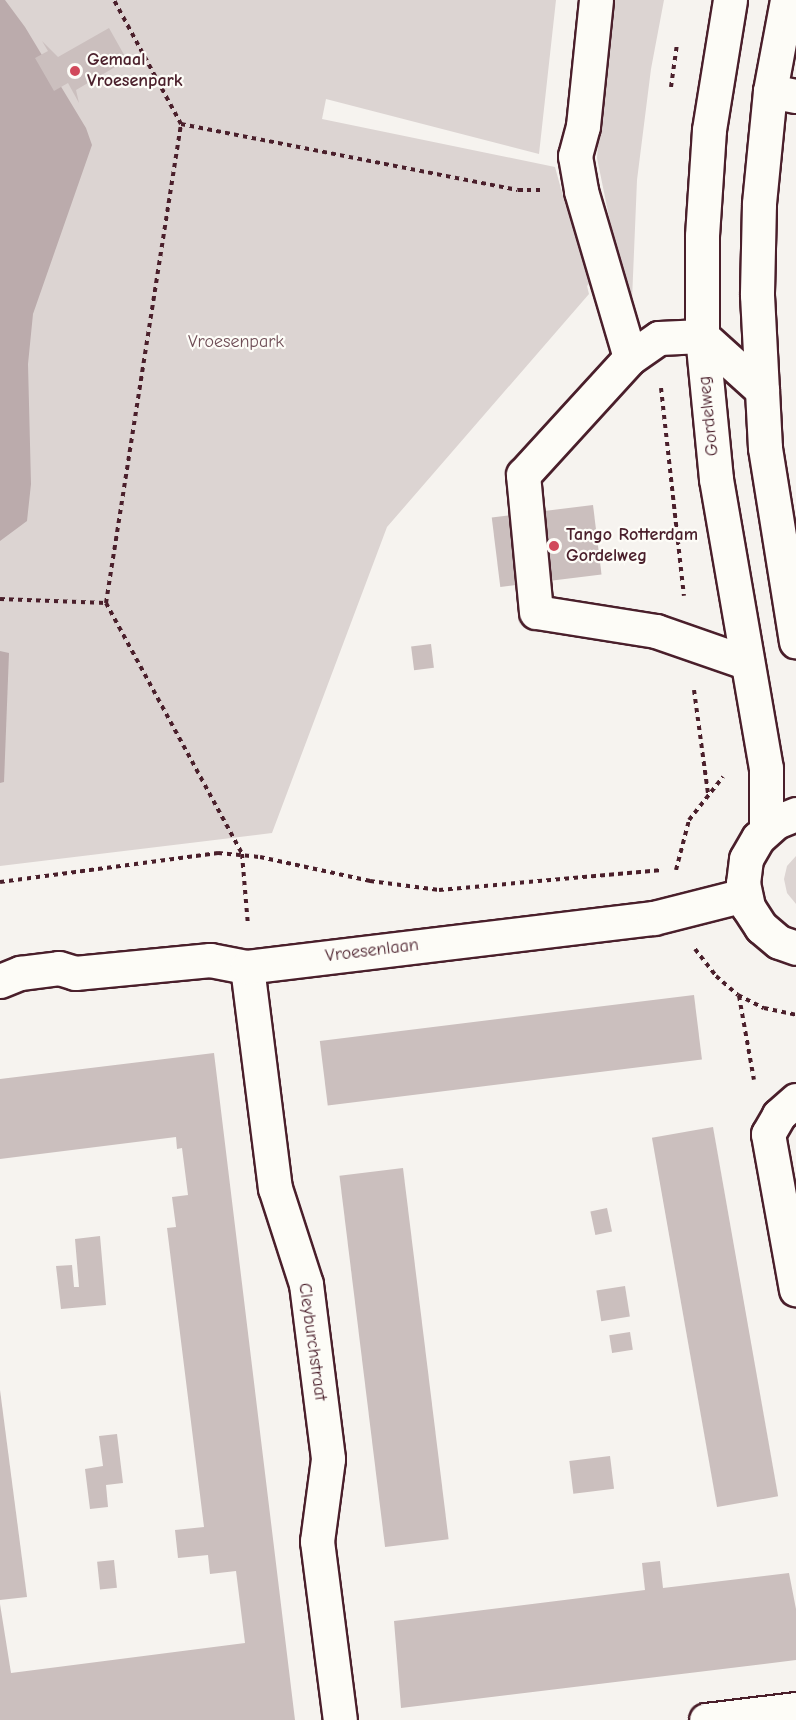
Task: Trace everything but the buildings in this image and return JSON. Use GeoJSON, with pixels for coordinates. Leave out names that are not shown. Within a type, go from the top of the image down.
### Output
{"type":"FeatureCollection","features":[{"type":"Feature","properties":{"kind":"street"},"geometry":{"type":"LineString","coordinates":[[596,0],[583,126],[575,156],[581,191],[630,358]]}},
{"type":"Feature","properties":{"kind":"street","name":"Gordelweg"},"geometry":{"type":"LineString","coordinates":[[730,0],[709,130],[702,236],[702,336],[716,479],[745,662],[766,768],[766,829]]}},
{"type":"Feature","properties":{"kind":"street"},"geometry":{"type":"LineString","coordinates":[[787,0],[783,93],[757,253],[762,390],[772,502],[796,642]]}},
{"type":"Feature","properties":{"kind":"street"},"geometry":{"type":"LineString","coordinates":[[745,662],[656,631],[536,612],[523,475],[630,358],[658,338],[702,336],[762,390]]}},
{"type":"Feature","properties":{"kind":"street"},"geometry":{"type":"LineString","coordinates":[[794,953],[761,927],[744,895],[746,859],[766,829],[796,814]]}},
{"type":"Feature","properties":{"kind":"street","name":"Vroesenlaan"},"geometry":{"type":"LineString","coordinates":[[0,981],[20,973],[59,968],[75,973],[210,960],[247,967],[680,912],[744,895]]}},
{"type":"Feature","properties":{"kind":"street","name":"Cleyburchstraat"},"geometry":{"type":"LineString","coordinates":[[247,967],[275,1188],[306,1284],[328,1459],[317,1541],[340,1720]]}},
{"type":"Feature","properties":{"kind":"street"},"geometry":{"type":"LineString","coordinates":[[796,1100],[779,1115],[768,1134],[796,1289]]}},
{"type":"Feature","properties":{"kind":"street"},"geometry":{"type":"LineString","coordinates":[[706,1720],[796,1709]]}},
{"type":"Feature","properties":{"kind":"path"},"geometry":{"type":"LineString","coordinates":[[114,0],[181,124],[106,603],[242,854],[249,941],[247,967]]}},
{"type":"Feature","properties":{"kind":"path"},"geometry":{"type":"LineString","coordinates":[[181,124],[518,190],[581,191]]}},
{"type":"Feature","properties":{"kind":"path"},"geometry":{"type":"LineString","coordinates":[[0,599],[106,603]]}},
{"type":"Feature","properties":{"kind":"path"},"geometry":{"type":"LineString","coordinates":[[708,793],[689,820],[676,869],[680,912],[690,940],[706,965],[738,995],[764,1008],[796,1015]]}},
{"type":"Feature","properties":{"kind":"path"},"geometry":{"type":"LineString","coordinates":[[0,882],[204,855],[242,854],[370,881],[439,890],[676,869]]}},
{"type":"Feature","properties":{"kind":"path"},"geometry":{"type":"LineString","coordinates":[[738,995],[759,1110],[768,1134]]}},
{"type":"Feature","properties":{"kind":"green space","name":"Vroesenpark"},"geometry":{"type":"Polygon","coordinates":[[[0,0],[556,0],[539,154],[326,99],[322,119],[555,167],[566,207],[575,208],[594,278],[587,286],[589,294],[387,527],[272,833],[0,866],[0,0]]]}},
{"type":"Feature","properties":{"kind":"green space"},"geometry":{"type":"Polygon","coordinates":[[[608,0],[664,0],[651,69],[637,180],[631,324],[597,158],[608,0]]]}},
{"type":"Feature","properties":{"kind":"green space"},"geometry":{"type":"Polygon","coordinates":[[[796,856],[796,904],[787,893],[784,879],[787,866],[796,856]]]}},
{"type":"Feature","properties":{"kind":"shaded area"},"geometry":{"type":"Polygon","coordinates":[[[0,0],[5,0],[25,27],[86,128],[92,145],[33,314],[28,364],[31,484],[27,521],[0,541],[0,0]]]}},
{"type":"Feature","properties":{"kind":"shaded area"},"geometry":{"type":"Polygon","coordinates":[[[0,651],[9,653],[4,782],[0,783],[0,651]]]}},
{"type":"Feature","properties":{"kind":"place","name":"Gemaal Vroesenpark"},"geometry":{"type":"Point","coordinates":[75,71]}},
{"type":"Feature","properties":{"kind":"place","name":"Tango Rotterdam Gordelweg"},"geometry":{"type":"Point","coordinates":[554,546]}}]}
